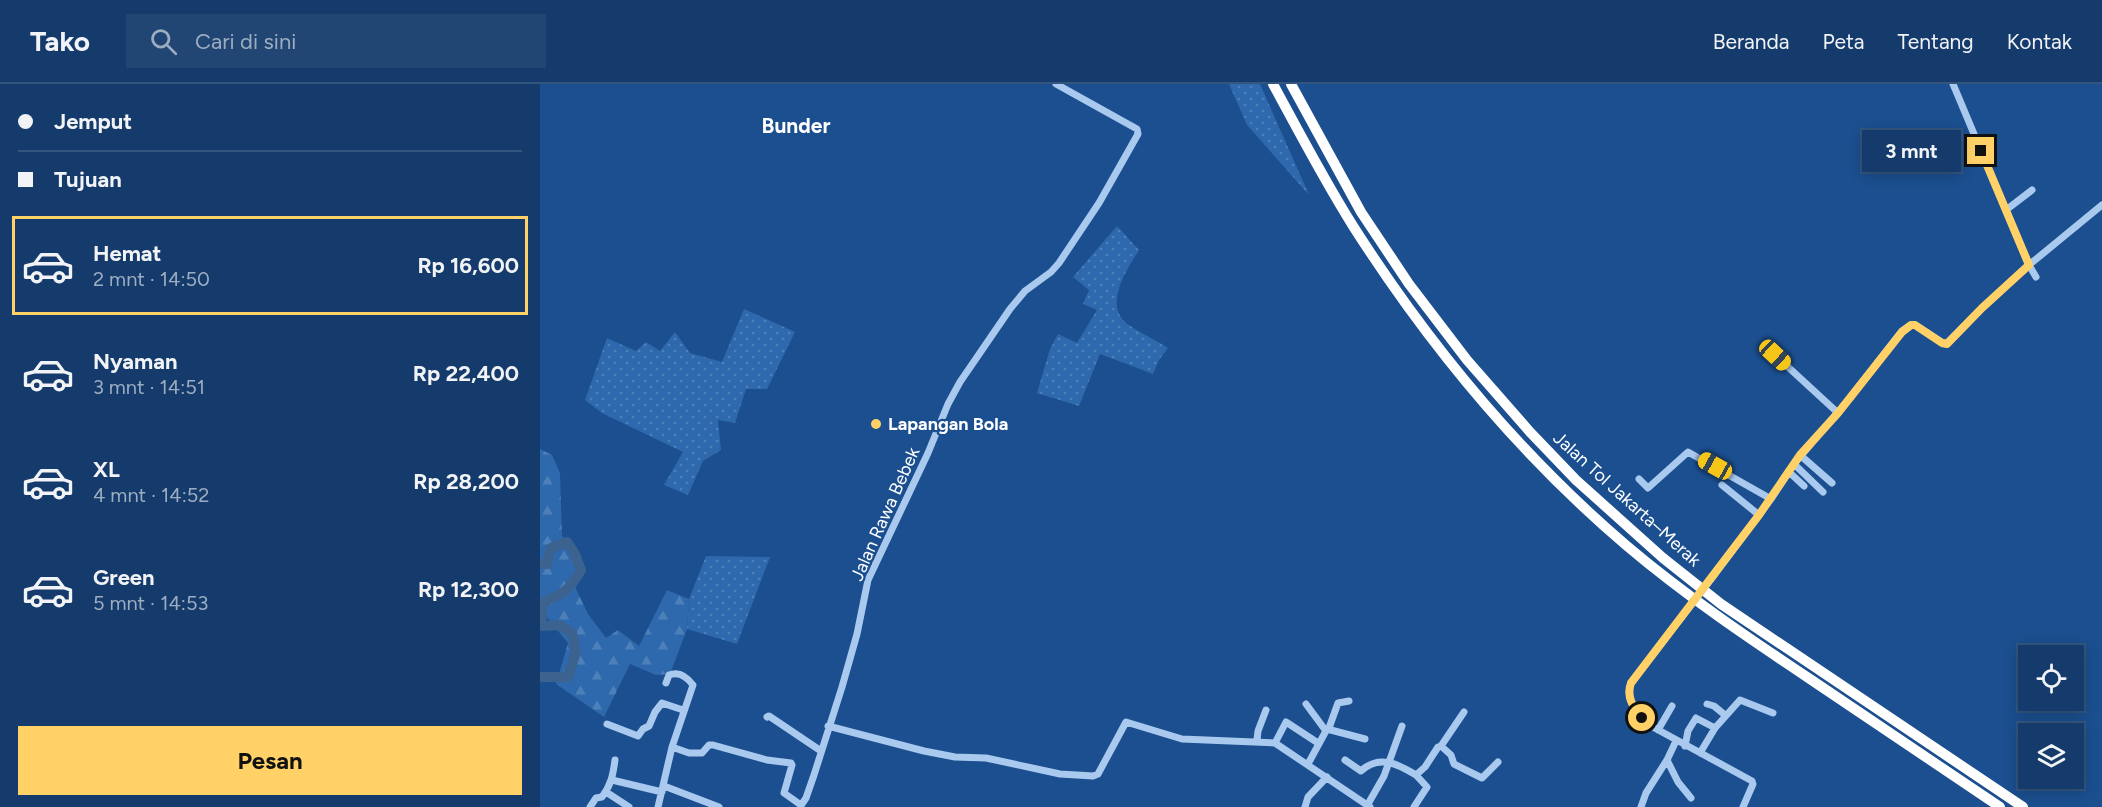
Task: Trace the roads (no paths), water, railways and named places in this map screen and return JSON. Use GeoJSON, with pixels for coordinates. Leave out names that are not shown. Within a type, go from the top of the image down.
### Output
{"type":"FeatureCollection","features":[{"type":"Feature","properties":{"kind":"highway","name":"Jalan Tol Jakarta–Merak"},"geometry":{"type":"LineString","coordinates":[[1274,84],[1341,206],[1398,294],[1459,376],[1508,432],[1568,493],[1628,546],[1713,614],[2000,807]]}},
{"type":"Feature","properties":{"kind":"highway","name":"Jalan Tol Jakarta–Merak"},"geometry":{"type":"LineString","coordinates":[[1291,84],[1361,212],[1409,284],[1467,360],[1576,480],[1663,558],[1721,604],[2023,807]]}},
{"type":"Feature","properties":{"kind":"street","name":"Jalan Rawa Bebek"},"geometry":{"type":"LineString","coordinates":[[801,806],[814,775],[842,687],[857,634],[868,580],[954,393],[1016,302],[1025,291],[1055,268],[1099,203],[1138,134],[1137,129],[1056,84]]}},
{"type":"Feature","properties":{"kind":"street"},"geometry":{"type":"LineString","coordinates":[[1953,84],[2036,277]]}},
{"type":"Feature","properties":{"kind":"street"},"geometry":{"type":"LineString","coordinates":[[2006,210],[2032,190]]}},
{"type":"Feature","properties":{"kind":"street"},"geometry":{"type":"LineString","coordinates":[[1743,807],[1753,784],[1752,781],[1676,741],[1642,718],[1630,699],[1628,692],[1631,683],[1771,499],[1800,455],[1838,413],[1902,332],[1911,325],[1915,325],[1947,344],[2029,265],[2102,205]]}},
{"type":"Feature","properties":{"kind":"street"},"geometry":{"type":"LineString","coordinates":[[1775,355],[1838,413]]}},
{"type":"Feature","properties":{"kind":"street"},"geometry":{"type":"LineString","coordinates":[[1639,479],[1648,488],[1688,452],[1771,499]]}},
{"type":"Feature","properties":{"kind":"street"},"geometry":{"type":"LineString","coordinates":[[1800,455],[1832,483]]}},
{"type":"Feature","properties":{"kind":"street"},"geometry":{"type":"LineString","coordinates":[[1794,464],[1823,492]]}},
{"type":"Feature","properties":{"kind":"street"},"geometry":{"type":"LineString","coordinates":[[1789,472],[1804,486]]}},
{"type":"Feature","properties":{"kind":"street"},"geometry":{"type":"LineString","coordinates":[[1722,485],[1759,515]]}},
{"type":"Feature","properties":{"kind":"street"},"geometry":{"type":"LineString","coordinates":[[658,807],[672,747],[692,684],[677,673],[669,675],[666,683]]}},
{"type":"Feature","properties":{"kind":"street"},"geometry":{"type":"LineString","coordinates":[[1700,753],[1715,728],[1737,702],[1743,700],[1773,713]]}},
{"type":"Feature","properties":{"kind":"street"},"geometry":{"type":"LineString","coordinates":[[1308,764],[1318,743],[1328,730],[1338,703],[1349,701]]}},
{"type":"Feature","properties":{"kind":"street"},"geometry":{"type":"LineString","coordinates":[[607,724],[638,736],[643,729],[649,726],[662,703],[683,710]]}},
{"type":"Feature","properties":{"kind":"street"},"geometry":{"type":"LineString","coordinates":[[1306,704],[1328,730],[1365,739]]}},
{"type":"Feature","properties":{"kind":"street"},"geometry":{"type":"LineString","coordinates":[[1707,704],[1714,706],[1725,716]]}},
{"type":"Feature","properties":{"kind":"street"},"geometry":{"type":"LineString","coordinates":[[1658,730],[1672,706]]}},
{"type":"Feature","properties":{"kind":"street"},"geometry":{"type":"LineString","coordinates":[[1257,740],[1266,711]]}},
{"type":"Feature","properties":{"kind":"street"},"geometry":{"type":"LineString","coordinates":[[1416,775],[1441,746],[1464,712]]}},
{"type":"Feature","properties":{"kind":"street"},"geometry":{"type":"LineString","coordinates":[[767,717],[782,724],[821,751]]}},
{"type":"Feature","properties":{"kind":"street"},"geometry":{"type":"LineString","coordinates":[[1685,746],[1688,731],[1696,718],[1715,728]]}},
{"type":"Feature","properties":{"kind":"street"},"geometry":{"type":"LineString","coordinates":[[828,726],[955,757],[986,758],[1060,774],[1093,776],[1098,774],[1126,722],[1182,739],[1275,742],[1369,806],[1391,761],[1402,726]]}},
{"type":"Feature","properties":{"kind":"street"},"geometry":{"type":"LineString","coordinates":[[1275,742],[1286,722],[1318,743]]}},
{"type":"Feature","properties":{"kind":"street"},"geometry":{"type":"LineString","coordinates":[[1641,807],[1651,784],[1676,741]]}},
{"type":"Feature","properties":{"kind":"street"},"geometry":{"type":"LineString","coordinates":[[672,747],[702,753],[713,744],[767,760],[791,763],[784,793],[801,806]]}},
{"type":"Feature","properties":{"kind":"street"},"geometry":{"type":"LineString","coordinates":[[1441,746],[1450,755],[1454,764],[1482,778],[1498,762]]}},
{"type":"Feature","properties":{"kind":"street"},"geometry":{"type":"LineString","coordinates":[[590,807],[596,798],[602,797],[606,792],[612,780],[615,760]]}},
{"type":"Feature","properties":{"kind":"street"},"geometry":{"type":"LineString","coordinates":[[1345,760],[1359,771],[1371,764],[1391,761],[1416,775],[1428,787],[1414,807]]}},
{"type":"Feature","properties":{"kind":"street"},"geometry":{"type":"LineString","coordinates":[[1667,760],[1678,782],[1691,798]]}},
{"type":"Feature","properties":{"kind":"street"},"geometry":{"type":"LineString","coordinates":[[1305,807],[1308,797],[1327,777]]}},
{"type":"Feature","properties":{"kind":"street"},"geometry":{"type":"LineString","coordinates":[[612,780],[663,789],[705,805],[719,807]]}},
{"type":"Feature","properties":{"kind":"street"},"geometry":{"type":"LineString","coordinates":[[606,792],[629,807]]}},
{"type":"Feature","properties":{"kind":"waterway"},"geometry":{"type":"LineString","coordinates":[[540,564],[547,564],[551,548],[567,542],[581,570],[568,588],[546,601],[542,609],[542,626],[559,625],[572,633],[576,652],[568,677],[540,677]]}},
{"type":"Feature","properties":{"kind":"place","name":"Lapangan Bola"},"geometry":{"type":"Point","coordinates":[876,424]}},
{"type":"Feature","properties":{"kind":"district","name":"Bunder"},"geometry":{"type":"Point","coordinates":[796,125]}}]}
